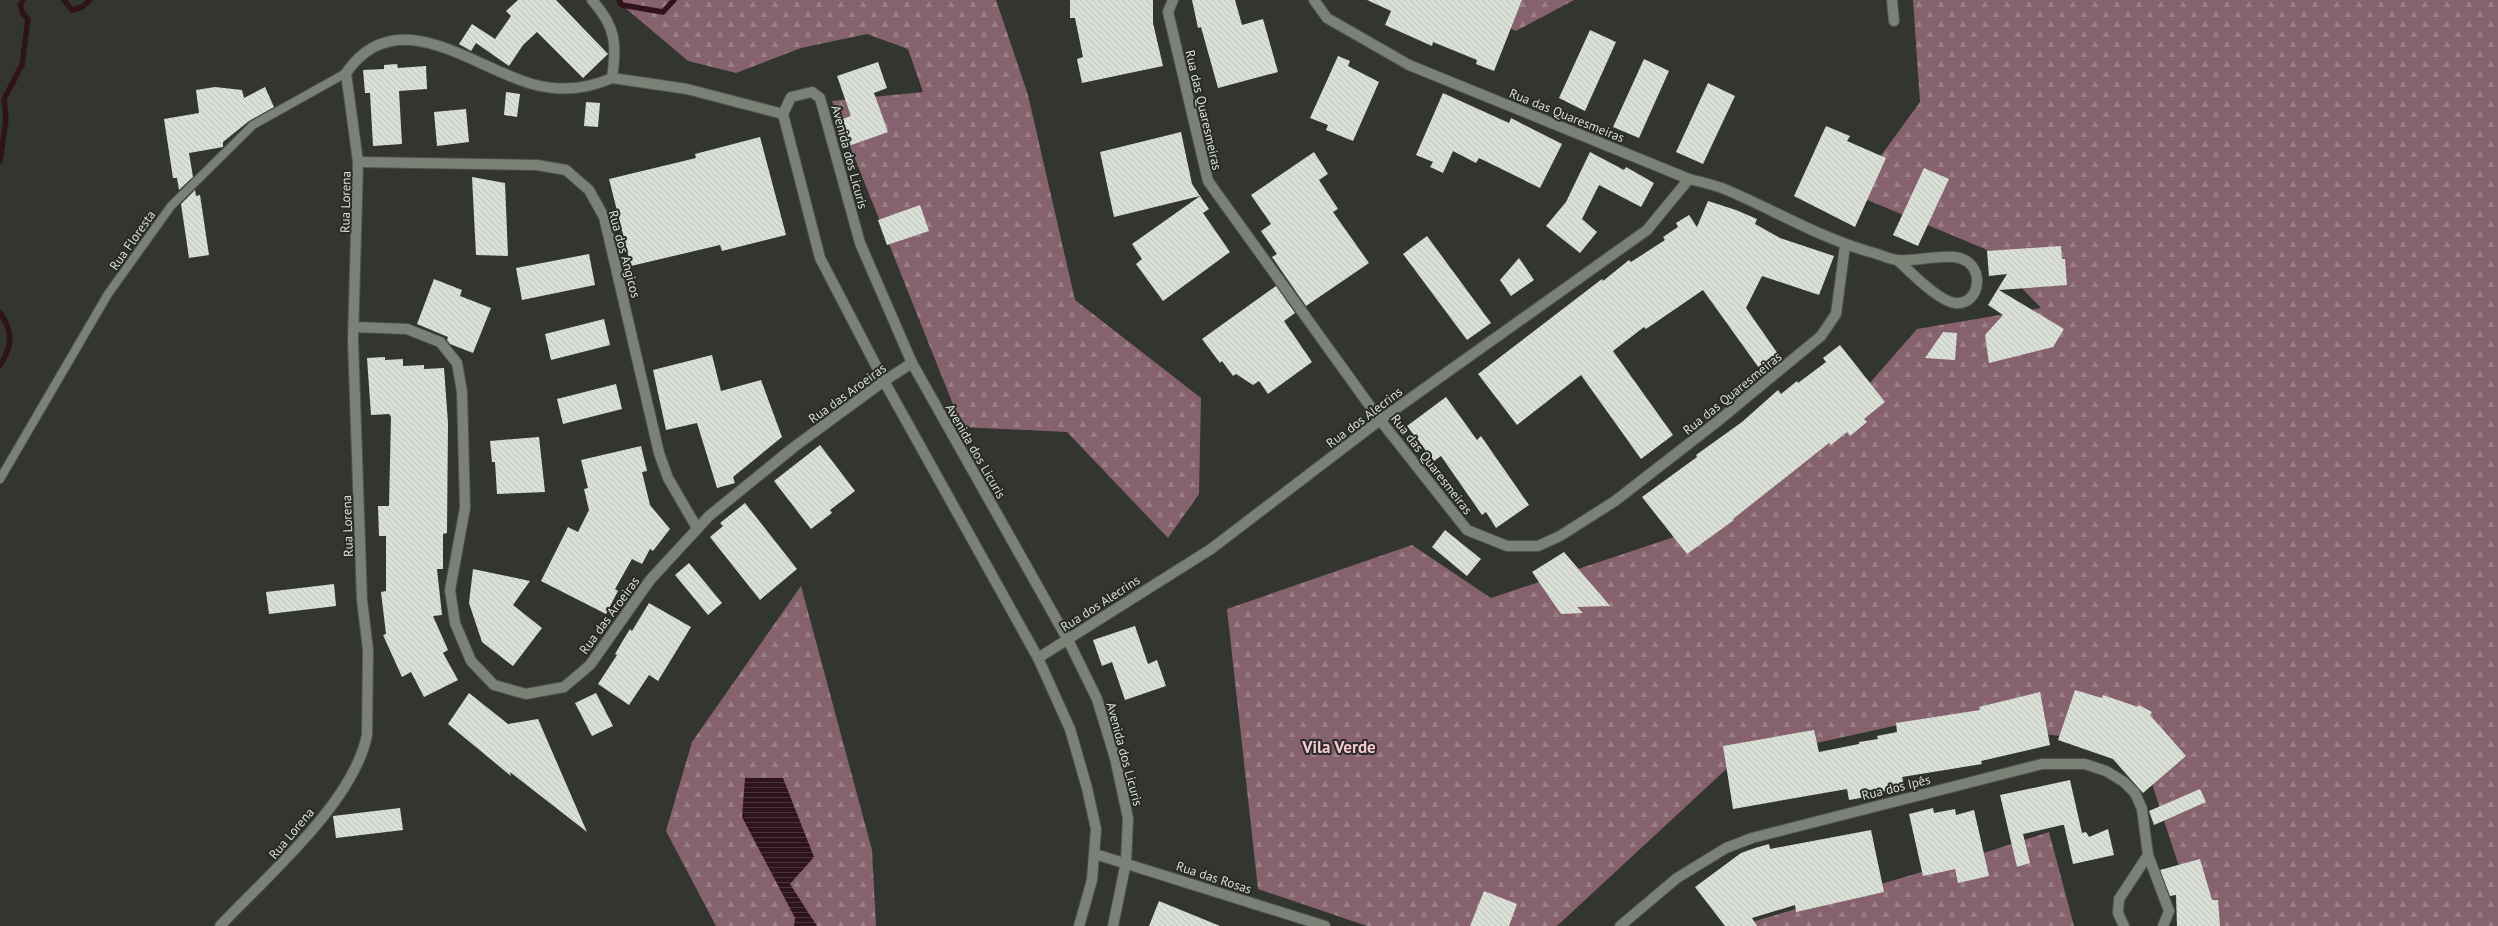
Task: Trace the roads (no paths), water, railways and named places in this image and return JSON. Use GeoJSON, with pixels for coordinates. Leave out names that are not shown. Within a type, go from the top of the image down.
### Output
{"type":"FeatureCollection","features":[{"type":"Feature","properties":{"kind":"street"},"geometry":{"type":"LineString","coordinates":[[592,0],[599,8],[613,35],[616,50],[612,78]]}},
{"type":"Feature","properties":{"kind":"street","name":"Rua das Quaresmeiras"},"geometry":{"type":"LineString","coordinates":[[1173,0],[1168,12],[1208,182],[1380,420],[1467,530],[1507,546],[1538,546],[1560,536],[1615,501],[1718,422],[1821,336],[1836,314],[1844,246]]}},
{"type":"Feature","properties":{"kind":"street","name":"Rua das Quaresmeiras"},"geometry":{"type":"LineString","coordinates":[[1314,0],[1327,18],[1409,65],[1689,179],[1726,190],[1844,246],[1898,260],[1933,256],[1956,257],[1970,263],[1977,272],[1978,284],[1972,295],[1964,301],[1955,303],[1942,298],[1898,260]]}},
{"type":"Feature","properties":{"kind":"street"},"geometry":{"type":"LineString","coordinates":[[1892,0],[1894,21]]}},
{"type":"Feature","properties":{"kind":"street"},"geometry":{"type":"LineString","coordinates":[[346,74],[363,54],[378,41],[403,37],[449,46],[532,84],[557,88],[576,88],[597,84],[612,78],[687,90],[783,114],[820,258],[884,381],[1038,658],[1074,744],[1096,830],[1096,854],[1092,880],[1079,926]]}},
{"type":"Feature","properties":{"kind":"street","name":"Rua Lorena"},"geometry":{"type":"LineString","coordinates":[[220,926],[283,863],[333,804],[364,748],[369,690],[362,600],[354,327],[358,162],[346,74]]}},
{"type":"Feature","properties":{"kind":"street","name":"Avenida dos Licuris"},"geometry":{"type":"LineString","coordinates":[[783,114],[791,97],[812,92],[820,98],[860,243],[912,364],[1068,640],[1097,699],[1115,758],[1128,818],[1126,862],[1112,926]]}},
{"type":"Feature","properties":{"kind":"street","name":"Rua dos Angicos"},"geometry":{"type":"LineString","coordinates":[[358,162],[537,165],[566,170],[589,190],[604,217],[659,453],[668,478],[697,528]]}},
{"type":"Feature","properties":{"kind":"street","name":"Rua dos Alecrins"},"geometry":{"type":"LineString","coordinates":[[1038,658],[1211,549],[1380,420],[1647,230],[1689,179]]}},
{"type":"Feature","properties":{"kind":"street","name":"Rua das Aroeiras"},"geometry":{"type":"LineString","coordinates":[[354,327],[407,329],[440,342],[457,363],[462,392],[465,508],[450,590],[455,623],[470,661],[494,685],[526,694],[564,686],[590,665],[650,580],[709,516],[794,447],[884,381],[912,364]]}},
{"type":"Feature","properties":{"kind":"street","name":"Rua dos Ipês"},"geometry":{"type":"LineString","coordinates":[[1620,926],[1677,878],[1726,848],[1752,838],[2042,764],[2085,764],[2106,771],[2124,782],[2135,793],[2142,809],[2148,855],[2169,911],[2163,926]]}},
{"type":"Feature","properties":{"kind":"street","name":"Rua das Rosas"},"geometry":{"type":"LineString","coordinates":[[1096,854],[1126,862],[1325,926]]}},
{"type":"Feature","properties":{"kind":"street"},"geometry":{"type":"LineString","coordinates":[[2124,926],[2118,913],[2119,899],[2148,855]]}},
{"type":"Feature","properties":{"kind":"lane","name":"Rua Floresta"},"geometry":{"type":"LineString","coordinates":[[0,478],[108,294],[170,206],[253,125],[346,74]]}},
{"type":"Feature","properties":{"kind":"waterway"},"geometry":{"type":"LineString","coordinates":[[0,161],[6,119],[4,99],[22,65],[28,19],[23,14],[20,5],[23,0]]}},
{"type":"Feature","properties":{"kind":"waterway"},"geometry":{"type":"LineString","coordinates":[[64,0],[72,10],[82,7],[90,0]]}},
{"type":"Feature","properties":{"kind":"waterway"},"geometry":{"type":"LineString","coordinates":[[619,0],[622,5],[663,12],[674,0]]}},
{"type":"Feature","properties":{"kind":"waterway"},"geometry":{"type":"LineString","coordinates":[[0,313],[7,326],[10,339],[7,352],[0,365]]}},
{"type":"Feature","properties":{"kind":"district","name":"Vila Verde"},"geometry":{"type":"Point","coordinates":[1339,747]}}]}
